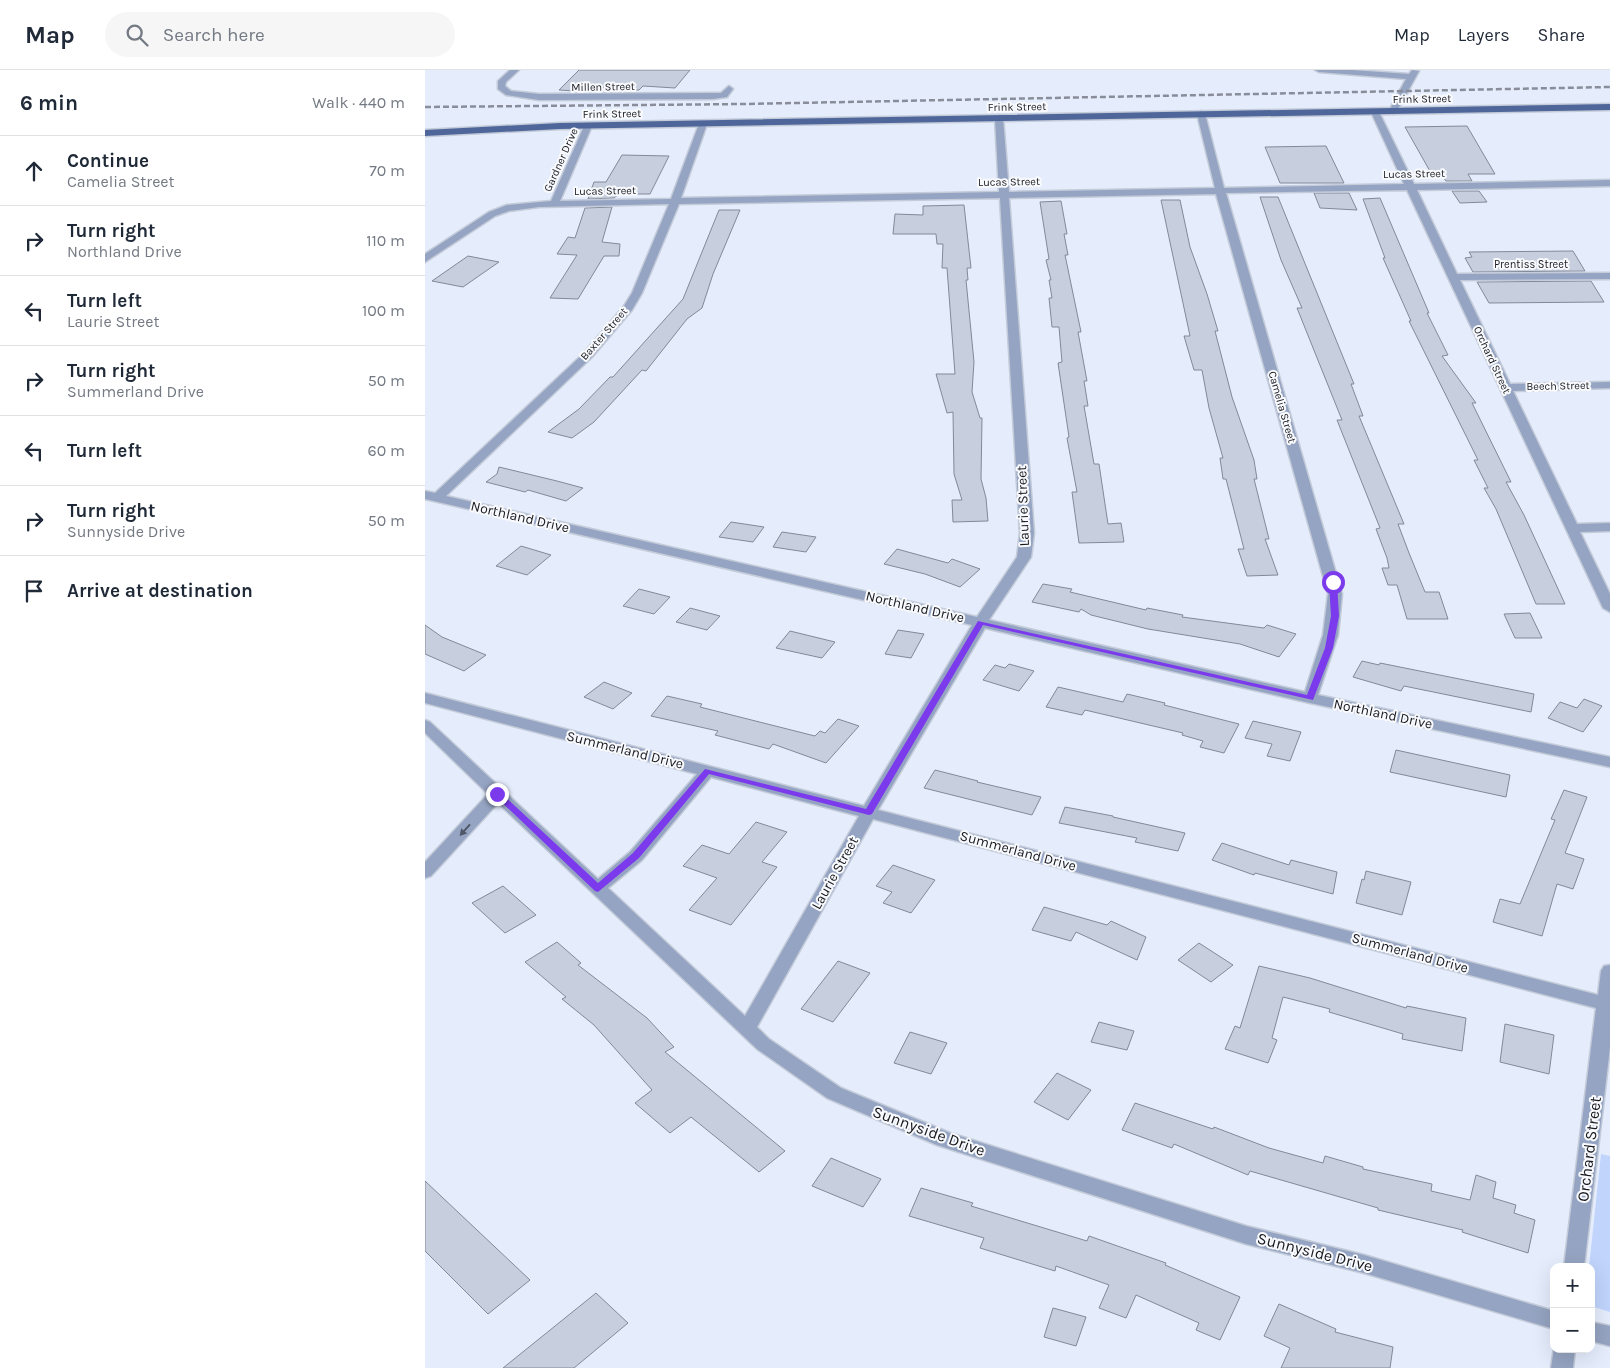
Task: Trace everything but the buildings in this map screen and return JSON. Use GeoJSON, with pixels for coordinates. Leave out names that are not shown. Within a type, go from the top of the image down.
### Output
{"type":"FeatureCollection","features":[{"type":"Feature","properties":{"kind":"main road","name":"Frink Street"},"geometry":{"type":"LineString","coordinates":[[425,133],[588,126],[1610,107]]}},
{"type":"Feature","properties":{"kind":"street","name":"Millen Street"},"geometry":{"type":"LineString","coordinates":[[515,70],[502,81],[501,87],[509,93],[525,96],[568,98],[713,96],[724,94],[729,90]]}},
{"type":"Feature","properties":{"kind":"street"},"geometry":{"type":"LineString","coordinates":[[1319,70],[1413,74],[1393,111]]}},
{"type":"Feature","properties":{"kind":"street","name":"Orchard Street"},"geometry":{"type":"LineString","coordinates":[[1375,112],[1610,608]]}},
{"type":"Feature","properties":{"kind":"street","name":"Camelia Street"},"geometry":{"type":"LineString","coordinates":[[1201,114],[1220,190],[1335,594],[1335,616],[1329,648],[1310,698]]}},
{"type":"Feature","properties":{"kind":"street","name":"Laurie Street"},"geometry":{"type":"LineString","coordinates":[[747,1028],[869,812],[981,622],[1018,568],[1026,545],[999,118]]}},
{"type":"Feature","properties":{"kind":"street","name":"Baxter Street"},"geometry":{"type":"LineString","coordinates":[[431,497],[588,355],[623,314],[637,293],[675,202],[703,124]]}},
{"type":"Feature","properties":{"kind":"street","name":"Gardner Drive"},"geometry":{"type":"LineString","coordinates":[[554,204],[588,126]]}},
{"type":"Feature","properties":{"kind":"street","name":"Lucas Street"},"geometry":{"type":"LineString","coordinates":[[425,259],[492,214],[522,206],[1610,183]]}},
{"type":"Feature","properties":{"kind":"street","name":"Prentiss Street"},"geometry":{"type":"LineString","coordinates":[[1453,277],[1610,276]]}},
{"type":"Feature","properties":{"kind":"street","name":"Beech Street"},"geometry":{"type":"LineString","coordinates":[[1505,388],[1610,385]]}},
{"type":"Feature","properties":{"kind":"street","name":"Northland Drive"},"geometry":{"type":"LineString","coordinates":[[431,497],[1310,698],[1610,762]]}},
{"type":"Feature","properties":{"kind":"street"},"geometry":{"type":"LineString","coordinates":[[1571,528],[1610,527]]}},
{"type":"Feature","properties":{"kind":"street","name":"Summerland Drive"},"geometry":{"type":"LineString","coordinates":[[425,698],[1608,1004]]}},
{"type":"Feature","properties":{"kind":"street","name":"Sunnyside Drive"},"geometry":{"type":"LineString","coordinates":[[425,725],[763,1044],[834,1093],[944,1139],[1246,1234],[1364,1264],[1550,1319]]}},
{"type":"Feature","properties":{"kind":"street"},"geometry":{"type":"LineString","coordinates":[[598,888],[636,856],[707,771]]}},
{"type":"Feature","properties":{"kind":"street"},"geometry":{"type":"LineString","coordinates":[[425,872],[497,794]]}},
{"type":"Feature","properties":{"kind":"street","name":"Orchard Street"},"geometry":{"type":"LineString","coordinates":[[1575,1263],[1608,1004],[1610,971]]}},
{"type":"Feature","properties":{"kind":"street"},"geometry":{"type":"LineString","coordinates":[[1595,1332],[1610,1336]]}},
{"type":"Feature","properties":{"kind":"street"},"geometry":{"type":"LineString","coordinates":[[1562,1368],[1564,1353]]}},
{"type":"Feature","properties":{"kind":"shaded area"},"geometry":{"type":"Polygon","coordinates":[[[1601,1154],[1610,1156],[1610,1312],[1595,1307],[1595,1263],[1589,1263],[1601,1154]]]}},
{"type":"Feature","properties":{"kind":"railway"},"geometry":{"type":"LineString","coordinates":[[425,107],[744,104],[1610,87]]}},
{"type":"Feature","properties":{"kind":"route"},"geometry":{"type":"LineString","coordinates":[[497,794],[598,888],[636,856],[707,771],[869,812],[981,622],[1310,698],[1329,648],[1335,616],[1333,582]]}}]}
